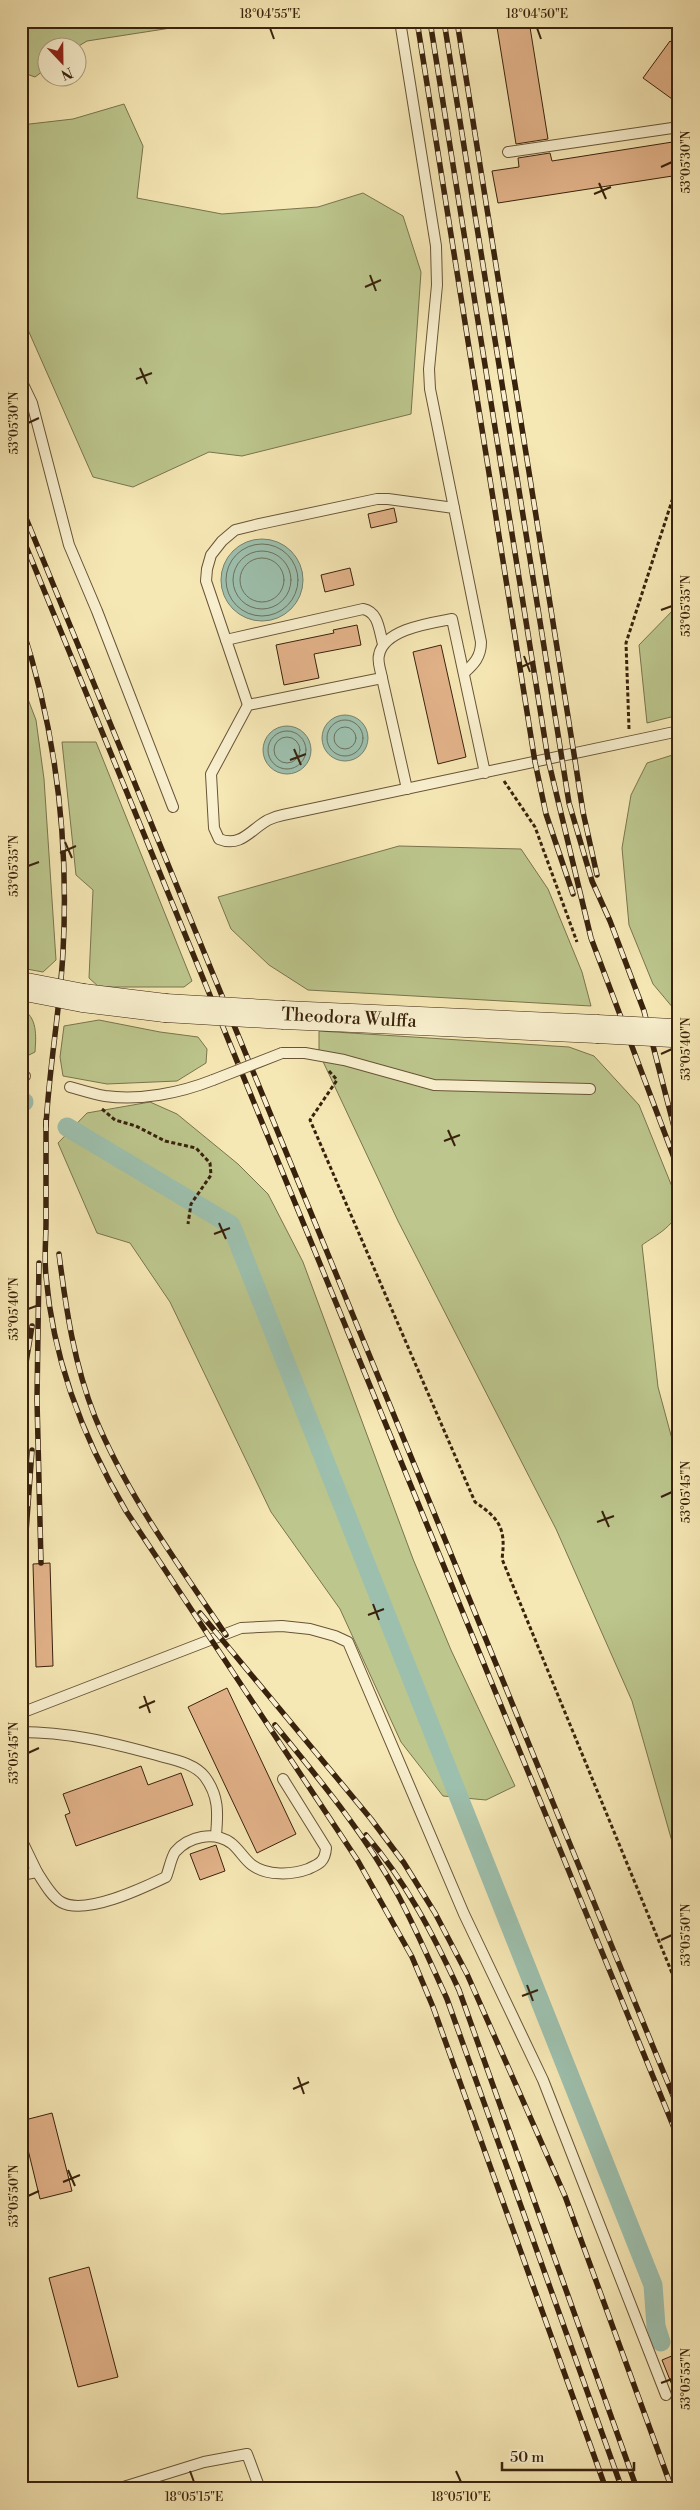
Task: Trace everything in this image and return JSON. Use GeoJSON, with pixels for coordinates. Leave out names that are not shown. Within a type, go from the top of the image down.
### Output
{"type":"FeatureCollection","features":[{"type":"Feature","properties":{"kind":"street","name":"Theodora Wulffa"},"geometry":{"type":"LineString","coordinates":[[24,986],[83,998],[165,1008],[675,1033]]}},
{"type":"Feature","properties":{"kind":"lane"},"geometry":{"type":"LineString","coordinates":[[400,21],[436,246],[437,285],[429,369],[430,389],[481,642],[481,652],[474,665],[464,673]]}},
{"type":"Feature","properties":{"kind":"lane"},"geometry":{"type":"LineString","coordinates":[[508,152],[679,127]]}},
{"type":"Feature","properties":{"kind":"lane"},"geometry":{"type":"LineString","coordinates":[[21,380],[32,403],[69,545],[98,611],[173,806]]}},
{"type":"Feature","properties":{"kind":"lane"},"geometry":{"type":"LineString","coordinates":[[454,508],[377,499],[235,530],[222,541],[211,555],[206,580],[248,705],[211,774],[214,828],[219,839],[228,843],[243,839],[268,820],[283,815],[679,731]]}},
{"type":"Feature","properties":{"kind":"lane"},"geometry":{"type":"LineString","coordinates":[[226,640],[363,609],[368,610],[376,618],[383,644]]}},
{"type":"Feature","properties":{"kind":"lane"},"geometry":{"type":"LineString","coordinates":[[407,789],[378,656],[383,644],[409,628],[452,619],[485,773]]}},
{"type":"Feature","properties":{"kind":"lane"},"geometry":{"type":"LineString","coordinates":[[248,705],[382,678]]}},
{"type":"Feature","properties":{"kind":"lane"},"geometry":{"type":"LineString","coordinates":[[70,1087],[105,1096],[138,1097],[164,1094],[212,1080],[282,1053],[313,1054],[344,1060],[434,1084],[590,1088]]}},
{"type":"Feature","properties":{"kind":"lane"},"geometry":{"type":"LineString","coordinates":[[21,1713],[241,1628],[282,1626],[301,1628],[335,1636],[348,1642],[464,1914],[543,2080],[666,2395]]}},
{"type":"Feature","properties":{"kind":"lane"},"geometry":{"type":"LineString","coordinates":[[21,1732],[81,1736],[124,1745],[191,1766],[204,1775],[216,1796],[218,1808],[216,1835]]}},
{"type":"Feature","properties":{"kind":"lane"},"geometry":{"type":"LineString","coordinates":[[21,1839],[36,1872],[61,1902],[74,1906],[98,1904],[166,1877],[175,1853],[190,1842],[203,1836],[216,1835],[231,1843],[252,1866],[272,1873],[296,1874],[321,1863],[325,1858],[326,1848],[283,1779]]}},
{"type":"Feature","properties":{"kind":"lane"},"geometry":{"type":"LineString","coordinates":[[21,1875],[36,1872]]}},
{"type":"Feature","properties":{"kind":"lane"},"geometry":{"type":"LineString","coordinates":[[117,2489],[204,2462],[247,2454],[260,2489]]}},
{"type":"Feature","properties":{"kind":"path"},"geometry":{"type":"LineString","coordinates":[[629,742],[626,643],[679,479]]}},
{"type":"Feature","properties":{"kind":"path"},"geometry":{"type":"LineString","coordinates":[[496,770],[535,827],[577,942]]}},
{"type":"Feature","properties":{"kind":"path"},"geometry":{"type":"LineString","coordinates":[[313,1054],[337,1080],[310,1120],[475,1502],[492,1513],[505,1536],[502,1559],[679,1990]]}},
{"type":"Feature","properties":{"kind":"path"},"geometry":{"type":"LineString","coordinates":[[91,1092],[98,1106],[114,1120],[136,1126],[165,1141],[196,1148],[210,1163],[211,1175],[191,1204],[188,1224]]}},
{"type":"Feature","properties":{"kind":"green space"},"geometry":{"type":"Polygon","coordinates":[[[21,21],[216,21],[88,41],[88,38],[38,38],[38,75],[35,77],[21,72],[21,21]]]}},
{"type":"Feature","properties":{"kind":"green space"},"geometry":{"type":"Polygon","coordinates":[[[124,104],[143,146],[137,198],[222,214],[318,207],[363,193],[403,216],[421,272],[411,414],[242,456],[209,452],[133,487],[93,477],[21,314],[21,125],[73,119],[124,104]]]}},
{"type":"Feature","properties":{"kind":"green space"},"geometry":{"type":"Polygon","coordinates":[[[679,604],[679,715],[647,723],[639,645],[679,604]]]}},
{"type":"Feature","properties":{"kind":"green space"},"geometry":{"type":"Polygon","coordinates":[[[21,681],[36,720],[44,779],[56,960],[43,972],[21,968],[21,681]]]}},
{"type":"Feature","properties":{"kind":"green space"},"geometry":{"type":"Polygon","coordinates":[[[62,742],[96,742],[192,981],[184,987],[99,987],[89,978],[93,890],[76,875],[62,742]]]}},
{"type":"Feature","properties":{"kind":"green space"},"geometry":{"type":"Polygon","coordinates":[[[679,753],[679,1015],[653,984],[629,925],[622,848],[631,795],[647,763],[679,753]]]}},
{"type":"Feature","properties":{"kind":"green space"},"geometry":{"type":"Polygon","coordinates":[[[399,846],[521,849],[548,889],[582,972],[591,1006],[308,990],[269,965],[231,929],[218,897],[399,846]]]}},
{"type":"Feature","properties":{"kind":"green space"},"geometry":{"type":"Polygon","coordinates":[[[21,1009],[31,1017],[35,1028],[36,1040],[35,1052],[21,1059],[21,1009]]]}},
{"type":"Feature","properties":{"kind":"green space"},"geometry":{"type":"Polygon","coordinates":[[[99,1020],[160,1032],[198,1037],[207,1049],[206,1063],[177,1081],[107,1084],[63,1076],[60,1057],[64,1026],[99,1020]]]}},
{"type":"Feature","properties":{"kind":"green space"},"geometry":{"type":"Polygon","coordinates":[[[319,1031],[569,1047],[594,1056],[639,1105],[679,1204],[678,1211],[671,1223],[642,1245],[658,1387],[679,1465],[679,1866],[632,1701],[556,1529],[398,1221],[319,1053],[319,1031]]]}},
{"type":"Feature","properties":{"kind":"green space"},"geometry":{"type":"Polygon","coordinates":[[[150,1102],[177,1114],[238,1164],[268,1194],[303,1262],[413,1559],[451,1650],[515,1786],[486,1800],[443,1796],[401,1742],[340,1609],[271,1512],[170,1302],[130,1243],[97,1233],[58,1143],[87,1113],[150,1102]]]}},
{"type":"Feature","properties":{"kind":"green space"},"geometry":{"type":"Polygon","coordinates":[[[21,1117],[27,1253],[21,1258],[21,1117]]]}},
{"type":"Feature","properties":{"kind":"water"},"geometry":{"type":"Polygon","coordinates":[[[262,539],[278,542],[291,551],[300,564],[303,580],[300,596],[291,609],[278,618],[262,621],[246,618],[233,609],[224,596],[221,580],[224,564],[233,551],[246,542],[262,539]]]}},
{"type":"Feature","properties":{"kind":"water"},"geometry":{"type":"Polygon","coordinates":[[[345,715],[358,719],[364,725],[368,738],[364,751],[358,757],[345,761],[332,757],[326,751],[322,738],[326,725],[332,719],[345,715]]]}},
{"type":"Feature","properties":{"kind":"water"},"geometry":{"type":"Polygon","coordinates":[[[282,726],[292,726],[304,733],[311,745],[311,755],[304,767],[292,774],[282,774],[274,770],[267,763],[263,755],[263,745],[267,737],[274,730],[282,726]]]}},
{"type":"Feature","properties":{"kind":"building"},"geometry":{"type":"Polygon","coordinates":[[[496,21],[529,21],[548,139],[516,144],[496,21]]]}},
{"type":"Feature","properties":{"kind":"building"},"geometry":{"type":"Polygon","coordinates":[[[670,41],[679,48],[679,104],[643,78],[670,41]]]}},
{"type":"Feature","properties":{"kind":"building"},"geometry":{"type":"Polygon","coordinates":[[[679,141],[679,175],[498,203],[492,171],[519,167],[518,158],[550,153],[552,161],[679,141]]]}},
{"type":"Feature","properties":{"kind":"building"},"geometry":{"type":"Polygon","coordinates":[[[394,508],[397,522],[371,528],[368,514],[394,508]]]}},
{"type":"Feature","properties":{"kind":"building"},"geometry":{"type":"Polygon","coordinates":[[[350,568],[354,585],[325,592],[321,575],[350,568]]]}},
{"type":"Feature","properties":{"kind":"building"},"geometry":{"type":"Polygon","coordinates":[[[357,625],[361,645],[314,654],[319,678],[284,685],[276,645],[334,633],[333,630],[357,625]]]}},
{"type":"Feature","properties":{"kind":"building"},"geometry":{"type":"Polygon","coordinates":[[[441,645],[466,757],[438,764],[413,652],[441,645]]]}},
{"type":"Feature","properties":{"kind":"building"},"geometry":{"type":"Polygon","coordinates":[[[50,1563],[53,1666],[36,1667],[33,1564],[50,1563]]]}},
{"type":"Feature","properties":{"kind":"building"},"geometry":{"type":"Polygon","coordinates":[[[227,1688],[296,1834],[257,1853],[188,1707],[227,1688]]]}},
{"type":"Feature","properties":{"kind":"building"},"geometry":{"type":"Polygon","coordinates":[[[141,1766],[148,1785],[181,1773],[193,1805],[76,1846],[65,1815],[70,1813],[63,1794],[141,1766]]]}},
{"type":"Feature","properties":{"kind":"building"},"geometry":{"type":"Polygon","coordinates":[[[216,1845],[225,1871],[200,1880],[190,1854],[216,1845]]]}},
{"type":"Feature","properties":{"kind":"building"},"geometry":{"type":"Polygon","coordinates":[[[52,2113],[72,2191],[40,2199],[21,2121],[52,2113]]]}},
{"type":"Feature","properties":{"kind":"building"},"geometry":{"type":"Polygon","coordinates":[[[89,2267],[118,2377],[78,2387],[49,2278],[89,2267]]]}},
{"type":"Feature","properties":{"kind":"building"},"geometry":{"type":"Polygon","coordinates":[[[679,2353],[679,2400],[678,2400],[662,2360],[679,2353]]]}},
{"type":"Feature","properties":{"kind":"waterway"},"geometry":{"type":"LineString","coordinates":[[67,1127],[231,1225],[653,2285],[656,2326],[661,2342]]}},
{"type":"Feature","properties":{"kind":"railway"},"geometry":{"type":"LineString","coordinates":[[417,21],[535,762],[546,814],[573,894]]}},
{"type":"Feature","properties":{"kind":"railway"},"geometry":{"type":"LineString","coordinates":[[430,21],[548,759],[591,938],[679,1171]]}},
{"type":"Feature","properties":{"kind":"railway"},"geometry":{"type":"LineString","coordinates":[[444,21],[569,803],[592,881],[610,921],[644,1011],[679,1146]]}},
{"type":"Feature","properties":{"kind":"railway"},"geometry":{"type":"LineString","coordinates":[[457,21],[583,812],[597,875]]}},
{"type":"Feature","properties":{"kind":"railway"},"geometry":{"type":"LineString","coordinates":[[673,21],[679,27]]}},
{"type":"Feature","properties":{"kind":"railway"},"geometry":{"type":"LineString","coordinates":[[21,506],[679,2110]]}},
{"type":"Feature","properties":{"kind":"railway"},"geometry":{"type":"LineString","coordinates":[[21,534],[679,2140]]}},
{"type":"Feature","properties":{"kind":"railway"},"geometry":{"type":"LineString","coordinates":[[21,624],[43,704],[51,745],[62,827],[64,868],[62,974],[46,1126]]}},
{"type":"Feature","properties":{"kind":"railway"},"geometry":{"type":"LineString","coordinates":[[46,1120],[46,1276],[55,1338],[63,1368],[84,1427],[96,1455],[126,1511],[358,1861],[412,1957],[433,2007],[606,2489]]}},
{"type":"Feature","properties":{"kind":"railway"},"geometry":{"type":"LineString","coordinates":[[59,1254],[76,1357],[95,1417],[122,1474],[138,1502],[226,1635]]}},
{"type":"Feature","properties":{"kind":"railway"},"geometry":{"type":"LineString","coordinates":[[39,1263],[37,1400],[41,1563]]}},
{"type":"Feature","properties":{"kind":"railway"},"geometry":{"type":"LineString","coordinates":[[21,1393],[32,1326]]}},
{"type":"Feature","properties":{"kind":"railway"},"geometry":{"type":"LineString","coordinates":[[23,1660],[23,1573],[32,1450]]}},
{"type":"Feature","properties":{"kind":"railway"},"geometry":{"type":"LineString","coordinates":[[200,1613],[371,1819],[404,1863],[435,1913],[467,1974],[565,2196],[672,2489]]}},
{"type":"Feature","properties":{"kind":"railway"},"geometry":{"type":"LineString","coordinates":[[275,1725],[341,1807],[385,1872],[411,1921],[447,1999],[622,2489]]}},
{"type":"Feature","properties":{"kind":"railway"},"geometry":{"type":"LineString","coordinates":[[366,1835],[394,1871],[418,1909],[459,1990],[637,2489]]}}]}
